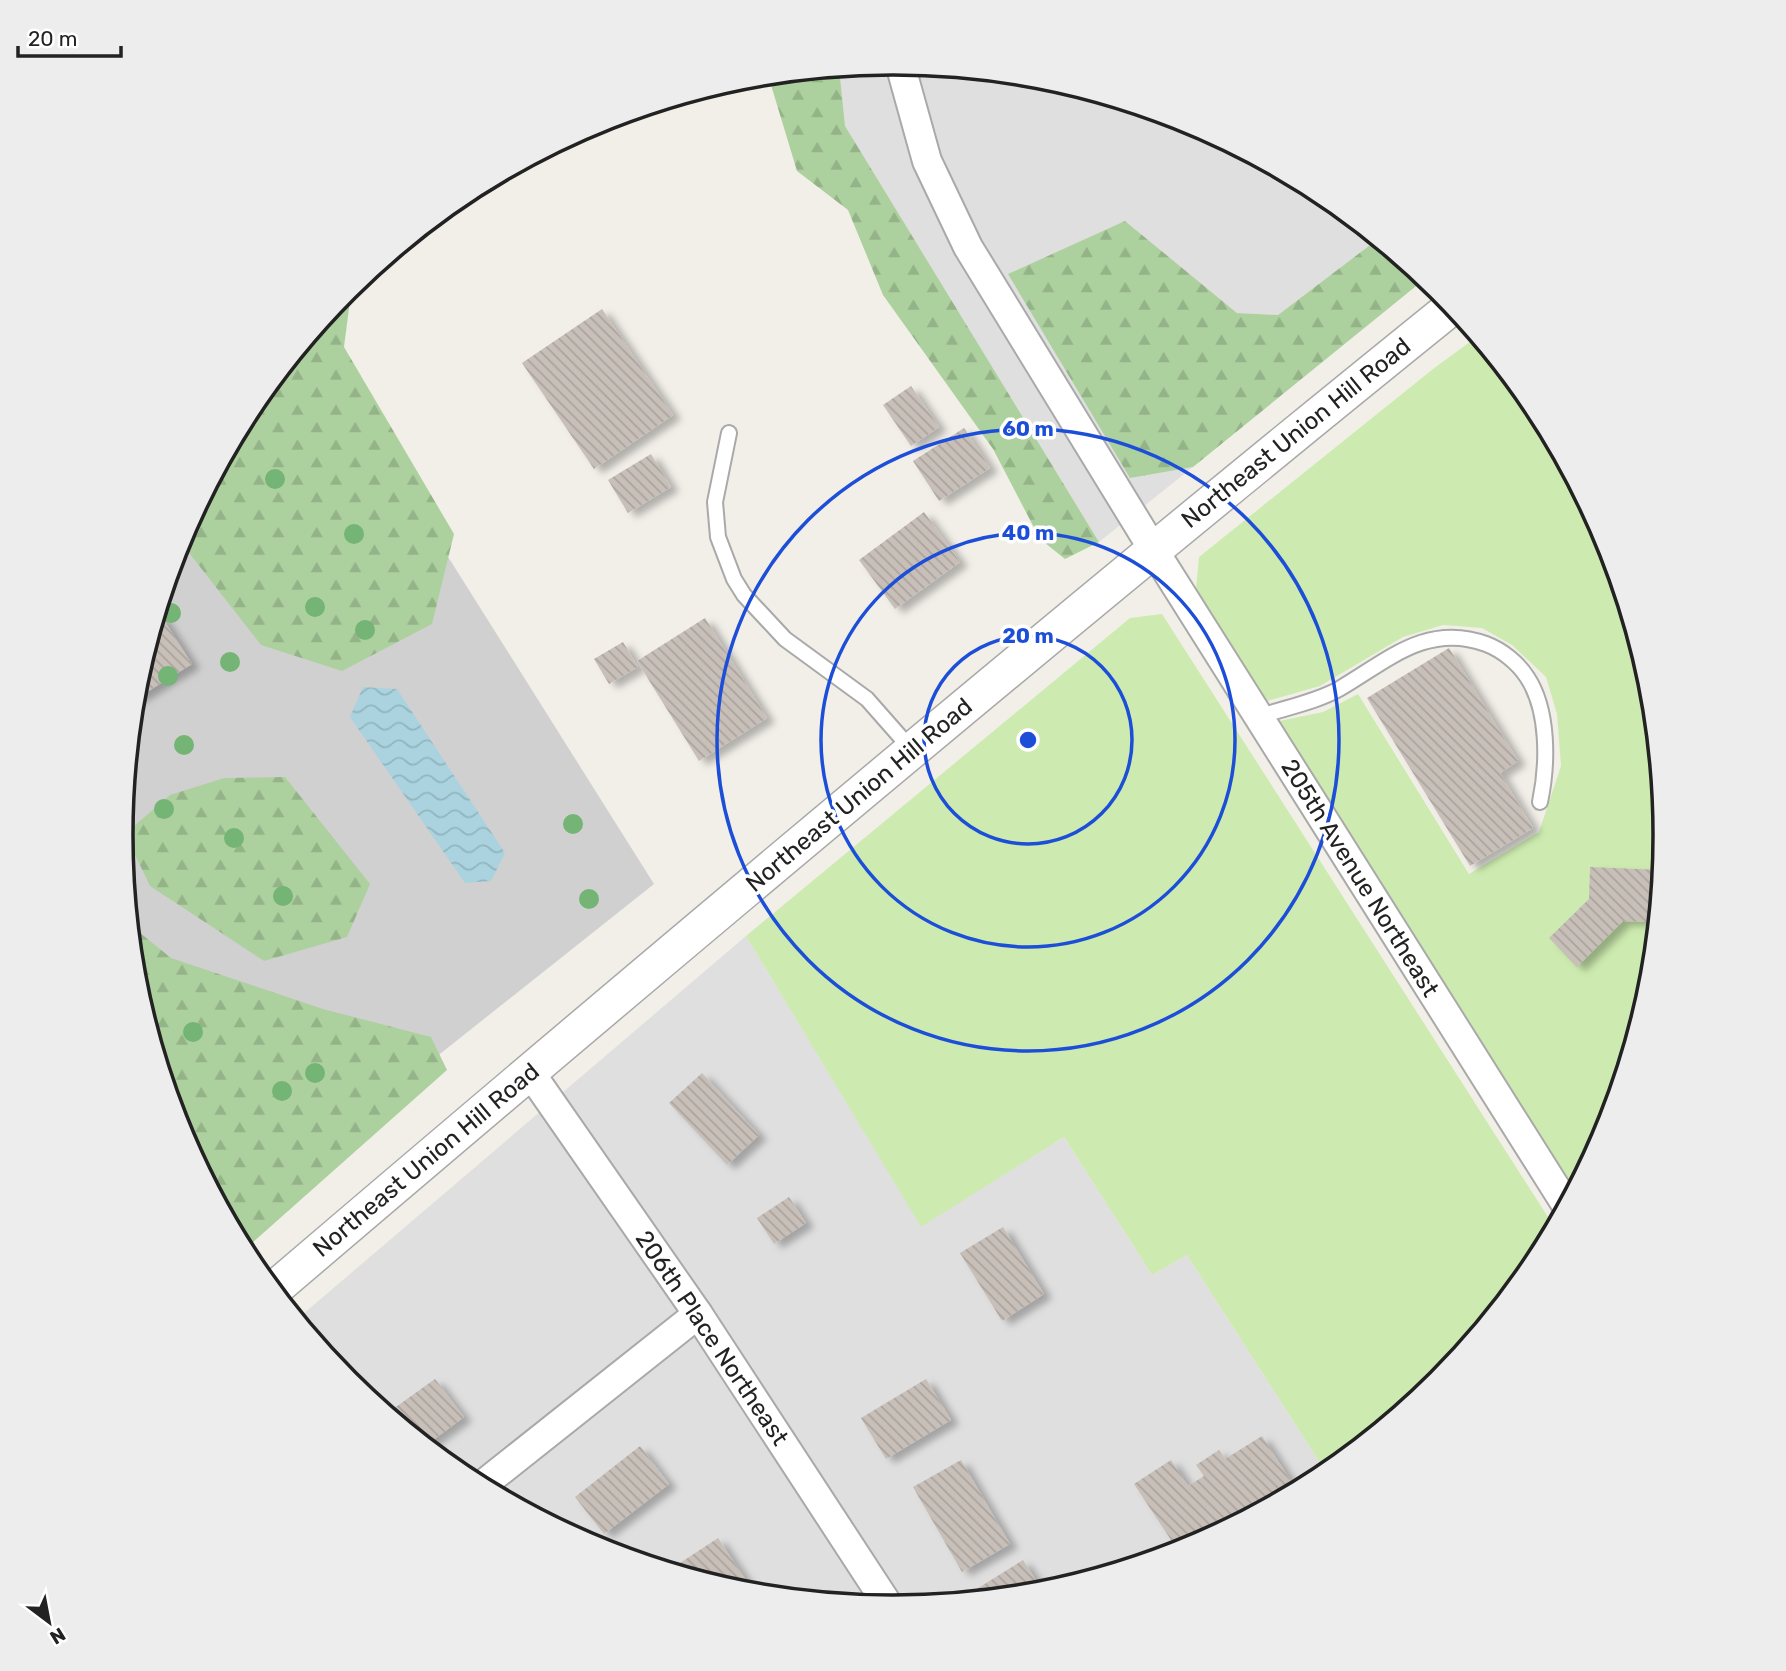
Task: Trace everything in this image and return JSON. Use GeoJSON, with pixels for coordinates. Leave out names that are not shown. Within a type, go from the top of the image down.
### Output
{"type":"FeatureCollection","features":[{"type":"Feature","properties":{"kind":"street","name":"205th Avenue Northeast"},"geometry":{"type":"LineString","coordinates":[[901,75],[927,161],[968,247],[1153,549],[1561,1197]]}},
{"type":"Feature","properties":{"kind":"street","name":"Northeast Union Hill Road"},"geometry":{"type":"LineString","coordinates":[[280,1284],[912,750],[1153,549],[1445,313]]}},
{"type":"Feature","properties":{"kind":"street","name":"206th Place Northeast"},"geometry":{"type":"LineString","coordinates":[[529,1071],[698,1314],[882,1596]]}},
{"type":"Feature","properties":{"kind":"street"},"geometry":{"type":"LineString","coordinates":[[490,1479],[698,1314]]}},
{"type":"Feature","properties":{"kind":"lane"},"geometry":{"type":"LineString","coordinates":[[729,433],[715,502],[718,537],[734,579],[744,595],[785,639],[867,699],[912,750]]}},
{"type":"Feature","properties":{"kind":"lane"},"geometry":{"type":"LineString","coordinates":[[1258,717],[1338,690],[1382,660],[1412,645],[1433,639],[1468,637],[1494,647],[1520,666],[1537,691],[1546,752],[1545,775],[1539,802]]}},
{"type":"Feature","properties":{"kind":"shaded area"},"geometry":{"type":"Polygon","coordinates":[[[893,75],[943,77],[1041,90],[1090,101],[1184,133],[1229,154],[1315,203],[1371,244],[1278,315],[1237,313],[1125,221],[1130,477],[1193,467],[1099,542],[816,80],[893,75]]]}},
{"type":"Feature","properties":{"kind":"shaded area"},"geometry":{"type":"Polygon","coordinates":[[[314,343],[654,884],[256,1200],[157,1026],[147,984],[134,885],[134,786],[147,687],[173,591],[191,545],[211,499],[235,455],[261,413],[314,343]]]}},
{"type":"Feature","properties":{"kind":"shaded area"},"geometry":{"type":"Polygon","coordinates":[[[746,936],[921,1226],[1064,1137],[1152,1275],[1187,1255],[1321,1464],[1273,1494],[1184,1538],[1090,1570],[992,1589],[943,1594],[893,1596],[794,1589],[696,1570],[649,1555],[602,1538],[513,1494],[430,1439],[392,1407],[355,1373],[303,1314],[746,936]]]}},
{"type":"Feature","properties":{"kind":"green space"},"geometry":{"type":"Polygon","coordinates":[[[840,77],[845,126],[1099,542],[1065,559],[1040,539],[993,449],[883,295],[848,210],[797,171],[771,86],[840,77]]]}},
{"type":"Feature","properties":{"kind":"green space"},"geometry":{"type":"Polygon","coordinates":[[[1125,221],[1237,313],[1278,315],[1371,244],[1417,285],[1193,467],[1130,478],[1008,274],[1125,221]]]}},
{"type":"Feature","properties":{"kind":"green space"},"geometry":{"type":"Polygon","coordinates":[[[350,304],[344,347],[454,534],[432,624],[342,671],[261,645],[188,552],[211,499],[261,413],[321,334],[350,304]]]}},
{"type":"Feature","properties":{"kind":"green space"},"geometry":{"type":"Polygon","coordinates":[[[1471,341],[1525,413],[1575,499],[1595,545],[1613,591],[1639,687],[1652,786],[1652,885],[1647,935],[1639,984],[1613,1080],[1568,1184],[1279,721],[1323,712],[1358,694],[1469,874],[1539,832],[1561,766],[1557,714],[1546,677],[1512,645],[1482,628],[1443,625],[1403,637],[1320,686],[1267,701],[1196,589],[1199,557],[1471,341]]]}},
{"type":"Feature","properties":{"kind":"green space"},"geometry":{"type":"Polygon","coordinates":[[[1162,614],[1549,1219],[1525,1258],[1465,1337],[1394,1407],[1321,1464],[1187,1255],[1152,1275],[1064,1137],[921,1227],[746,936],[1130,618],[1162,614]]]}},
{"type":"Feature","properties":{"kind":"green space"},"geometry":{"type":"Polygon","coordinates":[[[285,777],[370,884],[347,937],[264,961],[150,886],[133,851],[133,827],[170,795],[224,778],[285,777]]]}},
{"type":"Feature","properties":{"kind":"green space"},"geometry":{"type":"Polygon","coordinates":[[[139,932],[171,958],[323,1009],[431,1037],[447,1070],[252,1243],[211,1172],[173,1080],[147,984],[139,932]]]}},
{"type":"Feature","properties":{"kind":"water"},"geometry":{"type":"Polygon","coordinates":[[[363,687],[397,689],[505,853],[491,881],[465,883],[350,717],[363,687]]]}},
{"type":"Feature","properties":{"kind":"building"},"geometry":{"type":"Polygon","coordinates":[[[602,309],[673,415],[594,469],[522,363],[602,309]]]}},
{"type":"Feature","properties":{"kind":"building"},"geometry":{"type":"Polygon","coordinates":[[[911,386],[939,427],[911,446],[883,405],[911,386]]]}},
{"type":"Feature","properties":{"kind":"building"},"geometry":{"type":"Polygon","coordinates":[[[964,428],[990,468],[939,501],[913,461],[964,428]]]}},
{"type":"Feature","properties":{"kind":"building"},"geometry":{"type":"Polygon","coordinates":[[[651,454],[671,487],[628,513],[608,480],[651,454]]]}},
{"type":"Feature","properties":{"kind":"building"},"geometry":{"type":"Polygon","coordinates":[[[924,512],[960,562],[895,609],[859,560],[924,512]]]}},
{"type":"Feature","properties":{"kind":"building"},"geometry":{"type":"Polygon","coordinates":[[[705,618],[767,718],[699,761],[637,661],[705,618]]]}},
{"type":"Feature","properties":{"kind":"building"},"geometry":{"type":"Polygon","coordinates":[[[164,621],[192,664],[146,692],[164,621]]]}},
{"type":"Feature","properties":{"kind":"building"},"geometry":{"type":"Polygon","coordinates":[[[623,642],[638,667],[609,684],[594,659],[623,642]]]}},
{"type":"Feature","properties":{"kind":"building"},"geometry":{"type":"Polygon","coordinates":[[[1449,648],[1518,761],[1500,773],[1533,828],[1470,866],[1367,698],[1449,648]]]}},
{"type":"Feature","properties":{"kind":"building"},"geometry":{"type":"Polygon","coordinates":[[[1590,867],[1652,870],[1648,922],[1623,921],[1577,967],[1549,938],[1589,899],[1590,867]]]}},
{"type":"Feature","properties":{"kind":"building"},"geometry":{"type":"Polygon","coordinates":[[[702,1073],[759,1135],[727,1165],[669,1103],[702,1073]]]}},
{"type":"Feature","properties":{"kind":"building"},"geometry":{"type":"Polygon","coordinates":[[[789,1197],[806,1223],[774,1244],[757,1218],[789,1197]]]}},
{"type":"Feature","properties":{"kind":"building"},"geometry":{"type":"Polygon","coordinates":[[[1003,1227],[1044,1294],[1002,1321],[960,1253],[1003,1227]]]}},
{"type":"Feature","properties":{"kind":"building"},"geometry":{"type":"Polygon","coordinates":[[[435,1379],[464,1417],[432,1441],[394,1408],[435,1379]]]}},
{"type":"Feature","properties":{"kind":"building"},"geometry":{"type":"Polygon","coordinates":[[[926,1379],[951,1420],[886,1459],[861,1418],[926,1379]]]}},
{"type":"Feature","properties":{"kind":"building"},"geometry":{"type":"Polygon","coordinates":[[[1262,1436],[1292,1482],[1229,1517],[1172,1542],[1134,1484],[1171,1460],[1188,1486],[1204,1476],[1196,1465],[1219,1450],[1225,1459],[1262,1436]]]}},
{"type":"Feature","properties":{"kind":"building"},"geometry":{"type":"Polygon","coordinates":[[[640,1446],[669,1484],[604,1534],[575,1497],[640,1446]]]}},
{"type":"Feature","properties":{"kind":"building"},"geometry":{"type":"Polygon","coordinates":[[[961,1460],[1010,1544],[962,1572],[913,1487],[961,1460]]]}},
{"type":"Feature","properties":{"kind":"building"},"geometry":{"type":"Polygon","coordinates":[[[718,1538],[747,1581],[696,1570],[678,1564],[718,1538]]]}},
{"type":"Feature","properties":{"kind":"building"},"geometry":{"type":"Polygon","coordinates":[[[1023,1560],[1037,1582],[992,1589],[975,1590],[1023,1560]]]}}]}
